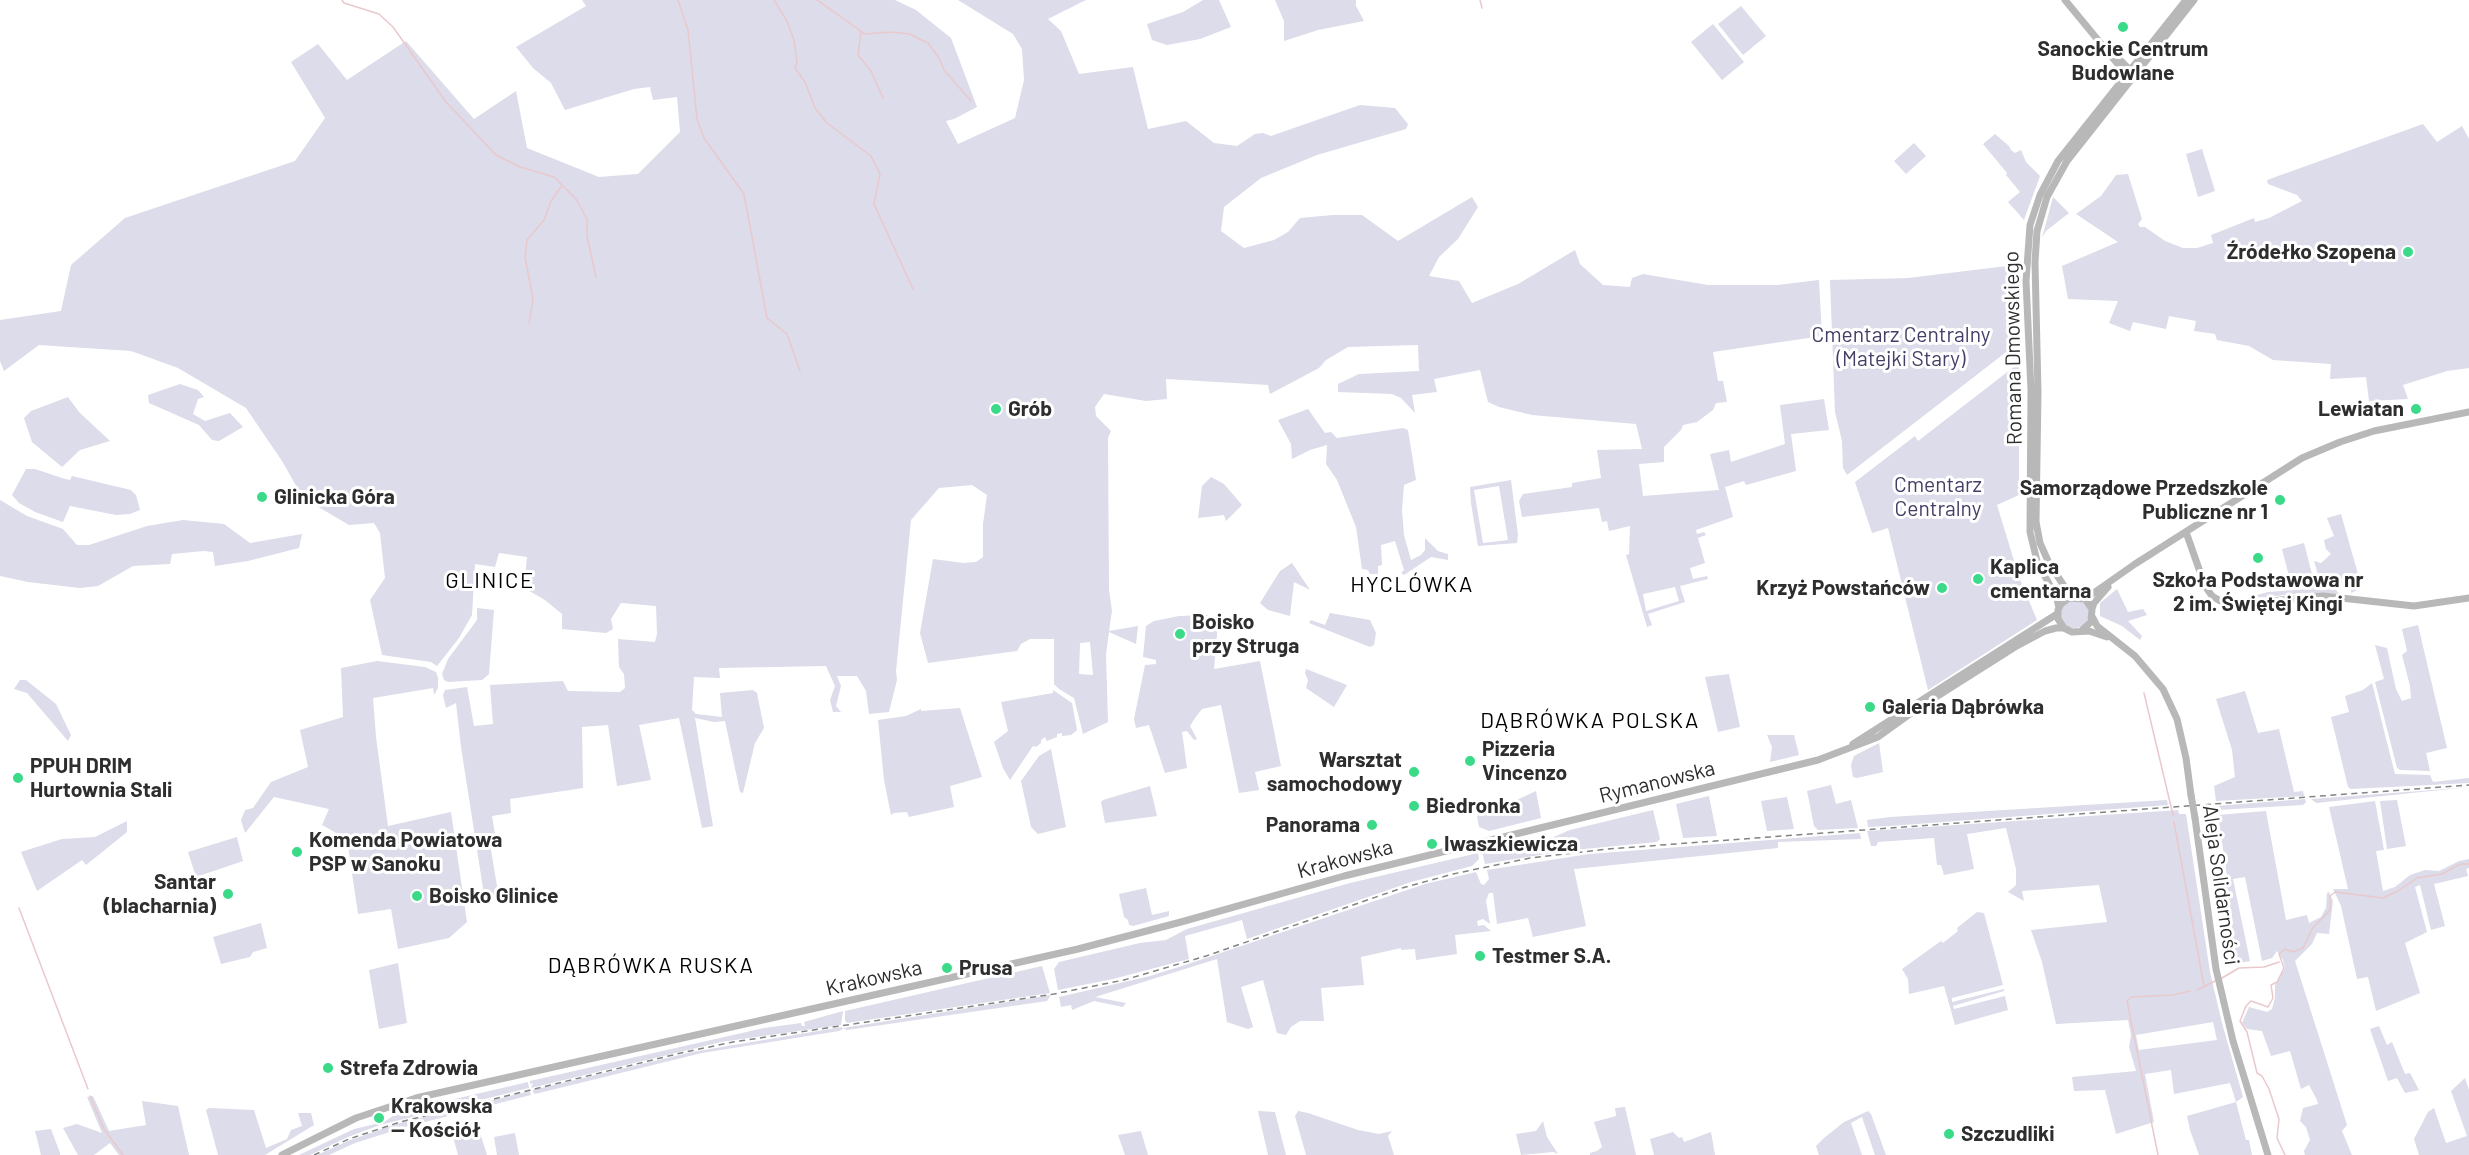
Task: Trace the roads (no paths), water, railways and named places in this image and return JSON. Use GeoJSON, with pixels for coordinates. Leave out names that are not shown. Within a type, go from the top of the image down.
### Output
{"type":"FeatureCollection","features":[{"type":"Feature","properties":{"kind":"main road"},"geometry":{"type":"LineString","coordinates":[[2065,0],[2130,72]]}},
{"type":"Feature","properties":{"kind":"main road","name":"Romana Dmowskiego"},"geometry":{"type":"LineString","coordinates":[[2058,611],[2057,599],[2037,561],[2030,532],[2032,446],[2026,281],[2028,241],[2034,210],[2052,170],[2186,0]]}},
{"type":"Feature","properties":{"kind":"main road","name":"Romana Dmowskiego"},"geometry":{"type":"LineString","coordinates":[[2074,597],[2066,590],[2051,568],[2040,543],[2036,522],[2038,392],[2036,241],[2043,206],[2060,171],[2130,72],[2194,0]]}},
{"type":"Feature","properties":{"kind":"main road"},"geometry":{"type":"LineString","coordinates":[[2114,581],[2097,600],[2088,626],[2081,631],[2072,632],[2064,628],[2058,611],[2065,600],[2074,597],[2085,599],[2114,581],[2135,564],[2280,471],[2340,442],[2404,423],[2469,412]]}},
{"type":"Feature","properties":{"kind":"main road"},"geometry":{"type":"LineString","coordinates":[[2186,532],[2205,586],[2212,596],[2222,602],[2239,604],[2323,596],[2414,606],[2469,598]]}},
{"type":"Feature","properties":{"kind":"main road"},"geometry":{"type":"LineString","coordinates":[[2085,599],[2092,609]]}},
{"type":"Feature","properties":{"kind":"main road","name":"Rymanowska"},"geometry":{"type":"LineString","coordinates":[[1843,750],[2058,611]]}},
{"type":"Feature","properties":{"kind":"main road","name":"Aleja Solidarności"},"geometry":{"type":"LineString","coordinates":[[2092,618],[2097,626],[2135,656],[2156,679],[2166,696],[2179,728],[2195,818],[2220,989],[2238,1060],[2268,1155]]}},
{"type":"Feature","properties":{"kind":"main road","name":"Rymanowska"},"geometry":{"type":"LineString","coordinates":[[1478,842],[1786,768],[1843,750],[1886,733],[1917,710],[2025,641],[2053,628],[2064,628]]}},
{"type":"Feature","properties":{"kind":"main road","name":"Aleja Solidarności"},"geometry":{"type":"LineString","coordinates":[[2081,631],[2089,630],[2112,638]]}},
{"type":"Feature","properties":{"kind":"main road","name":"Krakowska"},"geometry":{"type":"LineString","coordinates":[[282,1155],[356,1118],[416,1098],[1078,949],[1478,842]]}},
{"type":"Feature","properties":{"kind":"waterway"},"geometry":{"type":"LineString","coordinates":[[342,0],[344,3],[379,14],[393,27],[446,102],[496,155],[520,167],[554,177],[576,199],[587,219],[587,236],[596,277]]}},
{"type":"Feature","properties":{"kind":"waterway"},"geometry":{"type":"LineString","coordinates":[[678,0],[688,30],[697,119],[704,138],[744,194],[767,318],[787,334],[800,371]]}},
{"type":"Feature","properties":{"kind":"waterway"},"geometry":{"type":"LineString","coordinates":[[774,0],[787,21],[794,40],[797,63],[795,68],[805,82],[815,108],[827,123],[871,156],[880,174],[874,204],[913,289]]}},
{"type":"Feature","properties":{"kind":"waterway"},"geometry":{"type":"LineString","coordinates":[[817,0],[865,34],[891,32],[909,34],[928,43],[939,58],[944,70],[971,101]]}},
{"type":"Feature","properties":{"kind":"waterway"},"geometry":{"type":"LineString","coordinates":[[1480,0],[1482,8]]}},
{"type":"Feature","properties":{"kind":"waterway"},"geometry":{"type":"LineString","coordinates":[[861,31],[858,55],[871,71],[883,98]]}},
{"type":"Feature","properties":{"kind":"waterway"},"geometry":{"type":"LineString","coordinates":[[529,324],[533,299],[525,257],[527,240],[544,220],[551,201],[561,187]]}},
{"type":"Feature","properties":{"kind":"waterway"},"geometry":{"type":"LineString","coordinates":[[2144,693],[2173,815]]}},
{"type":"Feature","properties":{"kind":"waterway"},"geometry":{"type":"LineString","coordinates":[[2174,822],[2204,986]]}},
{"type":"Feature","properties":{"kind":"waterway"},"geometry":{"type":"LineString","coordinates":[[2285,1155],[2277,1138],[2279,1119],[2269,1089],[2262,1076],[2257,1073],[2247,1032],[2240,1021],[2246,1006],[2251,1001],[2268,1007],[2273,998],[2271,985],[2277,982],[2284,968],[2279,954],[2285,949],[2293,952],[2303,948],[2312,929],[2330,910],[2330,896],[2335,892],[2383,898],[2417,878],[2442,874],[2460,864],[2469,864]]}},
{"type":"Feature","properties":{"kind":"waterway"},"geometry":{"type":"LineString","coordinates":[[19,908],[88,1089]]}},
{"type":"Feature","properties":{"kind":"waterway"},"geometry":{"type":"LineString","coordinates":[[2222,978],[2239,968],[2264,967],[2279,962]]}},
{"type":"Feature","properties":{"kind":"waterway"},"geometry":{"type":"LineString","coordinates":[[2197,990],[2215,981]]}},
{"type":"Feature","properties":{"kind":"waterway"},"geometry":{"type":"LineString","coordinates":[[2158,1155],[2127,1001],[2131,997],[2173,995],[2190,991]]}},
{"type":"Feature","properties":{"kind":"waterway"},"geometry":{"type":"LineString","coordinates":[[90,1096],[104,1129],[123,1155]]}},
{"type":"Feature","properties":{"kind":"railway"},"geometry":{"type":"LineString","coordinates":[[314,1155],[349,1139],[400,1122],[685,1052],[733,1042],[1054,994],[1124,980],[1206,956],[1402,888],[1453,874],[1530,858],[1608,849],[2469,785]]}},
{"type":"Feature","properties":{"kind":"place","name":"Sanockie Centrum Budowlane"},"geometry":{"type":"Point","coordinates":[2123,27]}},
{"type":"Feature","properties":{"kind":"place","name":"Źródełko Szopena"},"geometry":{"type":"Point","coordinates":[2408,252]}},
{"type":"Feature","properties":{"kind":"place","name":"Grób"},"geometry":{"type":"Point","coordinates":[996,409]}},
{"type":"Feature","properties":{"kind":"place","name":"Lewiatan"},"geometry":{"type":"Point","coordinates":[2416,409]}},
{"type":"Feature","properties":{"kind":"place","name":"Glinicka Góra"},"geometry":{"type":"Point","coordinates":[262,497]}},
{"type":"Feature","properties":{"kind":"place","name":"Samorządowe Przedszkole Publiczne nr 1"},"geometry":{"type":"Point","coordinates":[2280,500]}},
{"type":"Feature","properties":{"kind":"place","name":"Szkoła Podstawowa nr 2 im. Świętej Kingi"},"geometry":{"type":"Point","coordinates":[2258,558]}},
{"type":"Feature","properties":{"kind":"place","name":"Kaplica cmentarna"},"geometry":{"type":"Point","coordinates":[1978,579]}},
{"type":"Feature","properties":{"kind":"place","name":"Krzyż Powstańców"},"geometry":{"type":"Point","coordinates":[1942,588]}},
{"type":"Feature","properties":{"kind":"place","name":"Boisko przy Struga"},"geometry":{"type":"Point","coordinates":[1180,634]}},
{"type":"Feature","properties":{"kind":"place","name":"Galeria Dąbrówka"},"geometry":{"type":"Point","coordinates":[1870,707]}},
{"type":"Feature","properties":{"kind":"place","name":"Pizzeria Vincenzo"},"geometry":{"type":"Point","coordinates":[1470,761]}},
{"type":"Feature","properties":{"kind":"place","name":"Warsztat samochodowy"},"geometry":{"type":"Point","coordinates":[1414,772]}},
{"type":"Feature","properties":{"kind":"place","name":"PPUH DRIM Hurtownia Stali"},"geometry":{"type":"Point","coordinates":[18,778]}},
{"type":"Feature","properties":{"kind":"place","name":"Biedronka"},"geometry":{"type":"Point","coordinates":[1414,806]}},
{"type":"Feature","properties":{"kind":"place","name":"Panorama"},"geometry":{"type":"Point","coordinates":[1372,825]}},
{"type":"Feature","properties":{"kind":"place","name":"Iwaszkiewicza"},"geometry":{"type":"Point","coordinates":[1432,844]}},
{"type":"Feature","properties":{"kind":"place","name":"Komenda Powiatowa PSP w Sanoku"},"geometry":{"type":"Point","coordinates":[297,852]}},
{"type":"Feature","properties":{"kind":"place","name":"Santar (blacharnia)"},"geometry":{"type":"Point","coordinates":[228,894]}},
{"type":"Feature","properties":{"kind":"place","name":"Boisko Glinice"},"geometry":{"type":"Point","coordinates":[417,896]}},
{"type":"Feature","properties":{"kind":"place","name":"Testmer S.A."},"geometry":{"type":"Point","coordinates":[1480,956]}},
{"type":"Feature","properties":{"kind":"place","name":"Prusa"},"geometry":{"type":"Point","coordinates":[947,968]}},
{"type":"Feature","properties":{"kind":"place","name":"Strefa Zdrowia"},"geometry":{"type":"Point","coordinates":[328,1068]}},
{"type":"Feature","properties":{"kind":"place","name":"Krakowska — Kościół"},"geometry":{"type":"Point","coordinates":[379,1118]}},
{"type":"Feature","properties":{"kind":"place","name":"Szczudliki"},"geometry":{"type":"Point","coordinates":[1949,1134]}},
{"type":"Feature","properties":{"kind":"district","name":"GLINICE"},"geometry":{"type":"Point","coordinates":[490,581]}},
{"type":"Feature","properties":{"kind":"district","name":"HYCLÓWKA"},"geometry":{"type":"Point","coordinates":[1412,585]}},
{"type":"Feature","properties":{"kind":"district","name":"DĄBRÓWKA POLSKA"},"geometry":{"type":"Point","coordinates":[1590,721]}},
{"type":"Feature","properties":{"kind":"district","name":"DĄBRÓWKA RUSKA"},"geometry":{"type":"Point","coordinates":[651,966]}},
{"type":"Feature","properties":{"kind":"park label","name":"Cmentarz Centralny (Matejki Stary)"},"geometry":{"type":"Point","coordinates":[1901,347]}},
{"type":"Feature","properties":{"kind":"park label","name":"Cmentarz Centralny"},"geometry":{"type":"Point","coordinates":[1938,497]}}]}
